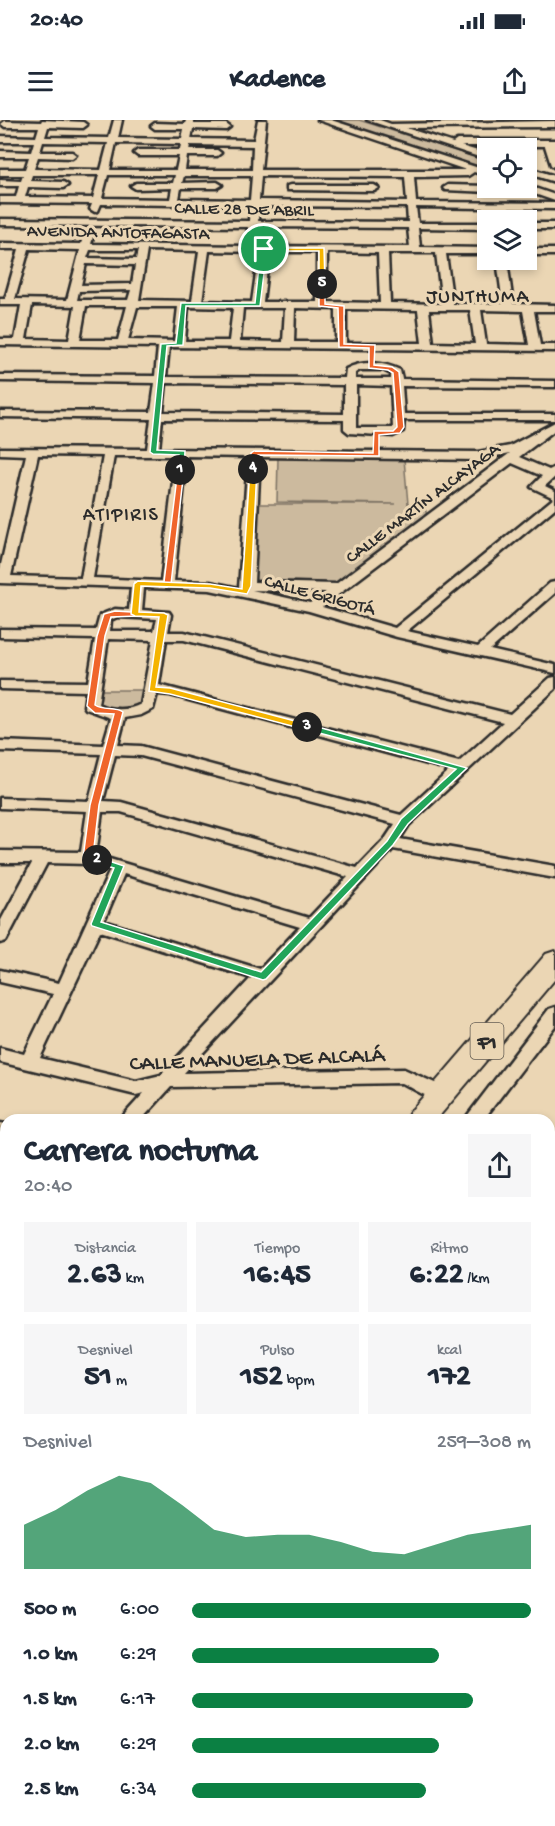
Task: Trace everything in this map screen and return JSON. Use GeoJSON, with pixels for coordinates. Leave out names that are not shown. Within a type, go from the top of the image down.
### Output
{"type":"FeatureCollection","features":[{"type":"Feature","properties":{"kind":"highway","name":"F1"},"geometry":{"type":"LineString","coordinates":[[442,1107],[555,961]]}},
{"type":"Feature","properties":{"kind":"highway","name":"F1"},"geometry":{"type":"LineString","coordinates":[[442,1107],[555,984]]}},
{"type":"Feature","properties":{"kind":"street"},"geometry":{"type":"LineString","coordinates":[[74,343],[75,288],[118,120]]}},
{"type":"Feature","properties":{"kind":"street"},"geometry":{"type":"LineString","coordinates":[[257,305],[258,249],[253,224],[258,143],[262,120]]}},
{"type":"Feature","properties":{"kind":"street"},"geometry":{"type":"LineString","coordinates":[[322,120],[477,170]]}},
{"type":"Feature","properties":{"kind":"street"},"geometry":{"type":"LineString","coordinates":[[370,120],[477,153]]}},
{"type":"Feature","properties":{"kind":"street"},"geometry":{"type":"LineString","coordinates":[[5,124],[45,122],[83,125]]}},
{"type":"Feature","properties":{"kind":"street"},"geometry":{"type":"LineString","coordinates":[[19,201],[45,122]]}},
{"type":"Feature","properties":{"kind":"street"},"geometry":{"type":"LineString","coordinates":[[392,126],[480,122],[555,124]]}},
{"type":"Feature","properties":{"kind":"street"},"geometry":{"type":"LineString","coordinates":[[480,122],[484,138]]}},
{"type":"Feature","properties":{"kind":"street"},"geometry":{"type":"LineString","coordinates":[[174,202],[190,123]]}},
{"type":"Feature","properties":{"kind":"street"},"geometry":{"type":"LineString","coordinates":[[154,126],[190,123],[226,127]]}},
{"type":"Feature","properties":{"kind":"street"},"geometry":{"type":"LineString","coordinates":[[0,139],[258,143]]}},
{"type":"Feature","properties":{"kind":"street"},"geometry":{"type":"LineString","coordinates":[[448,144],[477,142]]}},
{"type":"Feature","properties":{"kind":"street"},"geometry":{"type":"LineString","coordinates":[[537,143],[552,143],[555,165]]}},
{"type":"Feature","properties":{"kind":"street"},"geometry":{"type":"LineString","coordinates":[[138,153],[217,153]]}},
{"type":"Feature","properties":{"kind":"street"},"geometry":{"type":"LineString","coordinates":[[0,154],[72,155]]}},
{"type":"Feature","properties":{"kind":"street"},"geometry":{"type":"LineString","coordinates":[[0,172],[461,173],[473,169]]}},
{"type":"Feature","properties":{"kind":"street"},"geometry":{"type":"LineString","coordinates":[[333,172],[333,204]]}},
{"type":"Feature","properties":{"kind":"street"},"geometry":{"type":"LineString","coordinates":[[409,173],[415,251]]}},
{"type":"Feature","properties":{"kind":"street"},"geometry":{"type":"LineString","coordinates":[[537,173],[555,178]]}},
{"type":"Feature","properties":{"kind":"street"},"geometry":{"type":"LineString","coordinates":[[0,183],[63,185]]}},
{"type":"Feature","properties":{"kind":"street"},"geometry":{"type":"LineString","coordinates":[[136,186],[217,186]]}},
{"type":"Feature","properties":{"kind":"street"},"geometry":{"type":"LineString","coordinates":[[290,188],[374,188]]}},
{"type":"Feature","properties":{"kind":"street"},"geometry":{"type":"LineString","coordinates":[[448,188],[477,188]]}},
{"type":"Feature","properties":{"kind":"street"},"geometry":{"type":"LineString","coordinates":[[537,192],[555,198]]}},
{"type":"Feature","properties":{"kind":"street"},"geometry":{"type":"LineString","coordinates":[[491,198],[492,206]]}},
{"type":"Feature","properties":{"kind":"street"},"geometry":{"type":"LineString","coordinates":[[0,200],[555,206]]}},
{"type":"Feature","properties":{"kind":"street","name":"CALLE 28 DE ABRIL"},"geometry":{"type":"LineString","coordinates":[[0,222],[477,226]]}},
{"type":"Feature","properties":{"kind":"street"},"geometry":{"type":"LineString","coordinates":[[546,242],[555,226]]}},
{"type":"Feature","properties":{"kind":"street","name":"AVENIDA ANTOFAGASTA"},"geometry":{"type":"LineString","coordinates":[[0,246],[477,251]]}},
{"type":"Feature","properties":{"kind":"street"},"geometry":{"type":"LineString","coordinates":[[25,246],[5,302],[555,308]]}},
{"type":"Feature","properties":{"kind":"street"},"geometry":{"type":"LineString","coordinates":[[122,344],[133,303],[143,248]]}},
{"type":"Feature","properties":{"kind":"street"},"geometry":{"type":"LineString","coordinates":[[197,304],[204,248]]}},
{"type":"Feature","properties":{"kind":"street"},"geometry":{"type":"LineString","coordinates":[[322,249],[322,306]]}},
{"type":"Feature","properties":{"kind":"street"},"geometry":{"type":"LineString","coordinates":[[383,250],[385,307]]}},
{"type":"Feature","properties":{"kind":"street"},"geometry":{"type":"LineString","coordinates":[[441,251],[448,306]]}},
{"type":"Feature","properties":{"kind":"street"},"geometry":{"type":"LineString","coordinates":[[82,261],[140,262]]}},
{"type":"Feature","properties":{"kind":"street"},"geometry":{"type":"LineString","coordinates":[[503,270],[508,308]]}},
{"type":"Feature","properties":{"kind":"street"},"geometry":{"type":"LineString","coordinates":[[75,288],[136,287]]}},
{"type":"Feature","properties":{"kind":"street"},"geometry":{"type":"LineString","coordinates":[[20,342],[27,303]]}},
{"type":"Feature","properties":{"kind":"street"},"geometry":{"type":"LineString","coordinates":[[179,345],[183,304]]}},
{"type":"Feature","properties":{"kind":"street"},"geometry":{"type":"LineString","coordinates":[[234,345],[238,305]]}},
{"type":"Feature","properties":{"kind":"street"},"geometry":{"type":"LineString","coordinates":[[288,346],[290,305]]}},
{"type":"Feature","properties":{"kind":"street"},"geometry":{"type":"LineString","coordinates":[[341,306],[341,346]]}},
{"type":"Feature","properties":{"kind":"street"},"geometry":{"type":"LineString","coordinates":[[423,306],[428,346]]}},
{"type":"Feature","properties":{"kind":"street"},"geometry":{"type":"LineString","coordinates":[[475,307],[481,346]]}},
{"type":"Feature","properties":{"kind":"street"},"geometry":{"type":"LineString","coordinates":[[528,308],[535,347]]}},
{"type":"Feature","properties":{"kind":"street"},"geometry":{"type":"LineString","coordinates":[[0,342],[555,348]]}},
{"type":"Feature","properties":{"kind":"street"},"geometry":{"type":"LineString","coordinates":[[153,452],[164,344]]}},
{"type":"Feature","properties":{"kind":"street"},"geometry":{"type":"LineString","coordinates":[[371,367],[373,346]]}},
{"type":"Feature","properties":{"kind":"street"},"geometry":{"type":"LineString","coordinates":[[371,367],[396,372],[400,427],[397,432],[376,433],[351,430],[349,383],[351,369],[371,367]]}},
{"type":"Feature","properties":{"kind":"street"},"geometry":{"type":"LineString","coordinates":[[0,378],[555,384]]}},
{"type":"Feature","properties":{"kind":"street"},"geometry":{"type":"LineString","coordinates":[[0,414],[350,417]]}},
{"type":"Feature","properties":{"kind":"street"},"geometry":{"type":"LineString","coordinates":[[399,417],[555,417]]}},
{"type":"Feature","properties":{"kind":"street","name":"CALLE MARTÍN ALCAYAGA"},"geometry":{"type":"LineString","coordinates":[[312,608],[555,425]]}},
{"type":"Feature","properties":{"kind":"street"},"geometry":{"type":"LineString","coordinates":[[376,433],[377,455]]}},
{"type":"Feature","properties":{"kind":"street"},"geometry":{"type":"LineString","coordinates":[[0,451],[478,456],[513,449],[540,436]]}},
{"type":"Feature","properties":{"kind":"street"},"geometry":{"type":"LineString","coordinates":[[2,579],[33,451]]}},
{"type":"Feature","properties":{"kind":"street"},"geometry":{"type":"LineString","coordinates":[[86,583],[109,453]]}},
{"type":"Feature","properties":{"kind":"street"},"geometry":{"type":"LineString","coordinates":[[167,584],[182,453]]}},
{"type":"Feature","properties":{"kind":"street"},"geometry":{"type":"LineString","coordinates":[[254,453],[246,589],[339,588]]}},
{"type":"Feature","properties":{"kind":"street"},"geometry":{"type":"LineString","coordinates":[[511,458],[552,473],[537,487],[555,495]]}},
{"type":"Feature","properties":{"kind":"street"},"geometry":{"type":"LineString","coordinates":[[397,633],[555,502]]}},
{"type":"Feature","properties":{"kind":"street","name":"CALLE GRIGOTÁ"},"geometry":{"type":"LineString","coordinates":[[2,579],[246,589],[397,633],[555,669]]}},
{"type":"Feature","properties":{"kind":"street"},"geometry":{"type":"LineString","coordinates":[[135,614],[138,584]]}},
{"type":"Feature","properties":{"kind":"street"},"geometry":{"type":"LineString","coordinates":[[479,652],[555,586]]}},
{"type":"Feature","properties":{"kind":"street"},"geometry":{"type":"LineString","coordinates":[[135,614],[164,615],[148,706],[145,709],[119,712],[94,708],[91,706],[101,636],[107,615],[135,614]]}},
{"type":"Feature","properties":{"kind":"street"},"geometry":{"type":"LineString","coordinates":[[0,633],[184,636],[514,720]]}},
{"type":"Feature","properties":{"kind":"street"},"geometry":{"type":"LineString","coordinates":[[136,1114],[263,976],[361,875],[390,843],[405,821],[555,681]]}},
{"type":"Feature","properties":{"kind":"street"},"geometry":{"type":"LineString","coordinates":[[0,685],[94,687]]}},
{"type":"Feature","properties":{"kind":"street"},"geometry":{"type":"LineString","coordinates":[[152,689],[170,691],[463,768]]}},
{"type":"Feature","properties":{"kind":"street"},"geometry":{"type":"LineString","coordinates":[[88,858],[95,805],[119,712]]}},
{"type":"Feature","properties":{"kind":"street"},"geometry":{"type":"LineString","coordinates":[[0,746],[141,751],[405,821]]}},
{"type":"Feature","properties":{"kind":"street"},"geometry":{"type":"LineString","coordinates":[[0,803],[121,807],[361,875]]}},
{"type":"Feature","properties":{"kind":"street"},"geometry":{"type":"LineString","coordinates":[[390,843],[555,872]]}},
{"type":"Feature","properties":{"kind":"street"},"geometry":{"type":"LineString","coordinates":[[0,857],[88,858],[313,924]]}},
{"type":"Feature","properties":{"kind":"street"},"geometry":{"type":"LineString","coordinates":[[0,937],[43,857]]}},
{"type":"Feature","properties":{"kind":"street"},"geometry":{"type":"LineString","coordinates":[[29,1062],[120,866]]}},
{"type":"Feature","properties":{"kind":"street"},"geometry":{"type":"LineString","coordinates":[[95,924],[263,976]]}},
{"type":"Feature","properties":{"kind":"street"},"geometry":{"type":"LineString","coordinates":[[0,976],[62,990]]}},
{"type":"Feature","properties":{"kind":"street"},"geometry":{"type":"LineString","coordinates":[[478,1114],[555,1014]]}},
{"type":"Feature","properties":{"kind":"street","name":"CALLE MANUELA DE ALCALÁ"},"geometry":{"type":"LineString","coordinates":[[0,1055],[136,1088],[168,1080],[404,1076],[442,1107]]}},
{"type":"Feature","properties":{"kind":"shaded area"},"geometry":{"type":"Polygon","coordinates":[[[329,120],[359,120],[477,158],[477,169],[329,120]]]}},
{"type":"Feature","properties":{"kind":"shaded area"},"geometry":{"type":"Polygon","coordinates":[[[278,458],[404,459],[408,504],[420,504],[427,515],[339,583],[254,580],[259,504],[396,504],[277,502],[278,458]]]}},
{"type":"Feature","properties":{"kind":"shaded area"},"geometry":{"type":"Polygon","coordinates":[[[101,690],[144,690],[141,708],[98,707],[101,690]]]}},
{"type":"Feature","properties":{"kind":"district","name":"JUNTHUMA"},"geometry":{"type":"Point","coordinates":[478,295]}},
{"type":"Feature","properties":{"kind":"district","name":"ATIPIRIS"},"geometry":{"type":"Point","coordinates":[121,513]}},
{"type":"Feature","properties":{"kind":"route"},"geometry":{"type":"LineString","coordinates":[[264,249],[257,305],[183,304],[179,345],[164,344],[153,452],[182,453],[167,584],[138,584],[135,614],[115,613],[105,618],[91,706],[98,711],[119,712],[95,805],[88,858],[120,866],[95,924],[263,976],[390,843],[405,821],[463,768],[170,691],[152,689],[164,615],[135,614],[138,584],[210,586],[244,592],[247,586],[254,453],[377,455],[376,433],[393,433],[397,432],[400,427],[396,372],[390,368],[371,367],[373,346],[341,346],[341,306],[322,306],[322,249],[264,249]]}}]}
